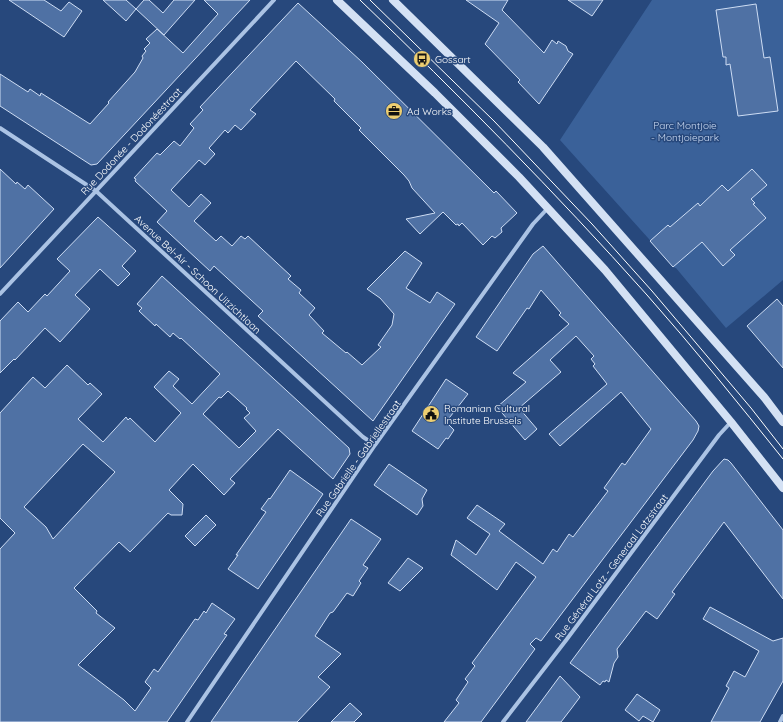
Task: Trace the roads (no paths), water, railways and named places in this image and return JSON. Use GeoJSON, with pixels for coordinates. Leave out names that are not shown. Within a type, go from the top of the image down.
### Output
{"type":"FeatureCollection","features":[{"type":"Feature","properties":{"kind":"main road"},"geometry":{"type":"LineString","coordinates":[[337,0],[441,98],[519,177],[606,270],[731,422],[783,488]]}},
{"type":"Feature","properties":{"kind":"main road"},"geometry":{"type":"LineString","coordinates":[[393,0],[543,147],[758,391],[783,422]]}},
{"type":"Feature","properties":{"kind":"street","name":"Rue Dodonée - Dodonéestraat"},"geometry":{"type":"LineString","coordinates":[[0,294],[274,0]]}},
{"type":"Feature","properties":{"kind":"street","name":"Avenue Bel-Air - Schoon Uitzichtlaan"},"geometry":{"type":"LineString","coordinates":[[0,128],[96,191],[363,438],[375,445]]}},
{"type":"Feature","properties":{"kind":"street","name":"Rue Gabrielle - Gabriellestraat"},"geometry":{"type":"LineString","coordinates":[[187,722],[375,445],[533,224],[548,208]]}},
{"type":"Feature","properties":{"kind":"street","name":"Rue Général Lotz - Generaal Lotzstraat"},"geometry":{"type":"LineString","coordinates":[[503,722],[567,640],[719,435],[731,422]]}},
{"type":"Feature","properties":{"kind":"street"},"geometry":{"type":"LineString","coordinates":[[780,722],[783,716]]}},
{"type":"Feature","properties":{"kind":"tram line"},"geometry":{"type":"LineString","coordinates":[[360,0],[506,144],[577,219],[682,335],[783,459]]}},
{"type":"Feature","properties":{"kind":"tram line"},"geometry":{"type":"LineString","coordinates":[[370,0],[494,121],[592,224],[652,291],[751,408],[783,449]]}},
{"type":"Feature","properties":{"kind":"place","name":"Gossart"},"geometry":{"type":"Point","coordinates":[422,59]}},
{"type":"Feature","properties":{"kind":"place","name":"Ad Works"},"geometry":{"type":"Point","coordinates":[394,111]}},
{"type":"Feature","properties":{"kind":"place","name":"Romanian Cultural Institute Brussels"},"geometry":{"type":"Point","coordinates":[431,414]}},
{"type":"Feature","properties":{"kind":"park label","name":"Parc Montjoie - Montjoiepark"},"geometry":{"type":"Point","coordinates":[685,130]}}]}
